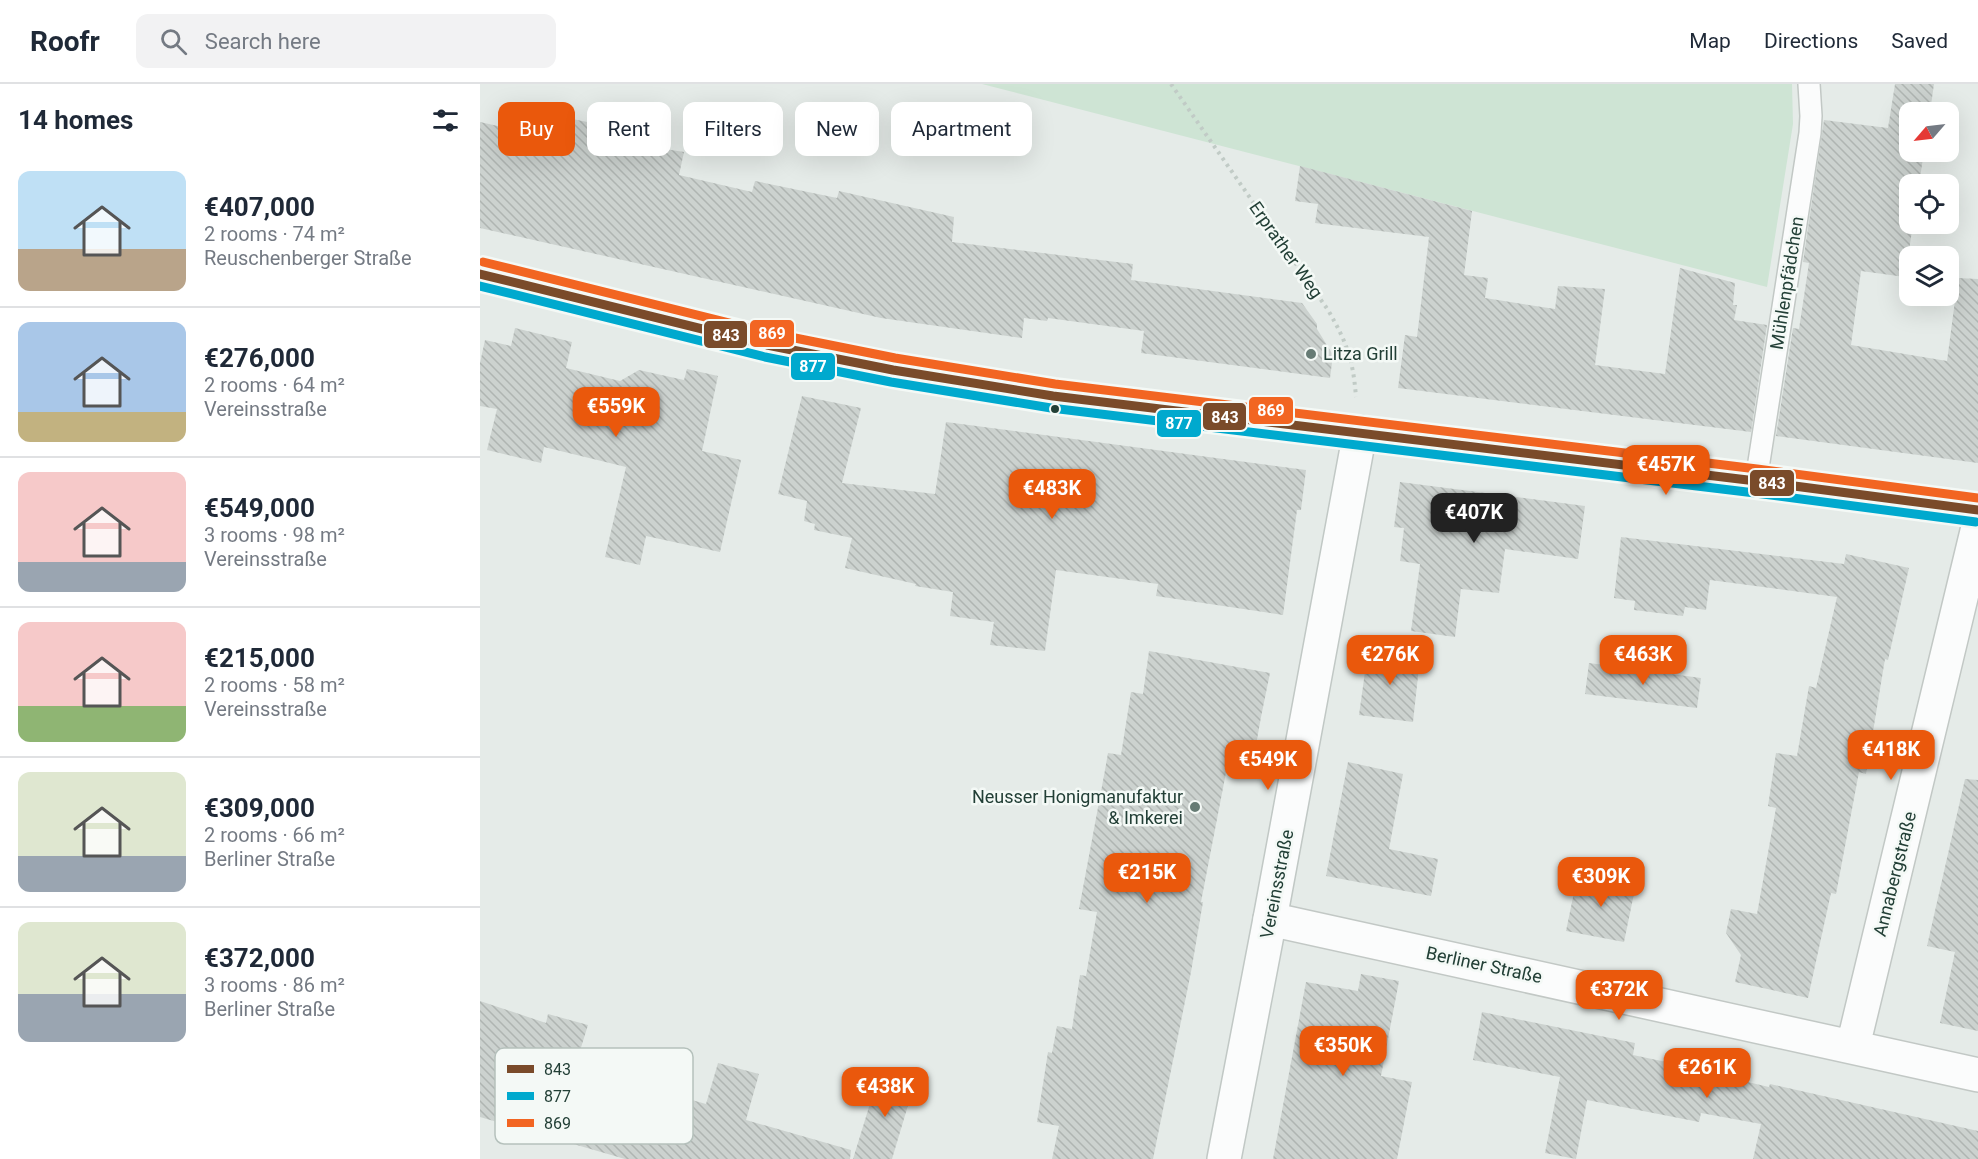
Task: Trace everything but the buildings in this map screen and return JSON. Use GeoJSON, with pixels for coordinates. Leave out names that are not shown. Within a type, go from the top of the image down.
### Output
{"type":"FeatureCollection","features":[{"type":"Feature","properties":{"kind":"main road"},"geometry":{"type":"LineString","coordinates":[[480,274],[767,345],[892,370],[1053,396],[1360,432],[1978,510]]}},
{"type":"Feature","properties":{"kind":"main road","name":"Vereinsstraße"},"geometry":{"type":"LineString","coordinates":[[1224,1159],[1360,432]]}},
{"type":"Feature","properties":{"kind":"main road","name":"Annabergstraße"},"geometry":{"type":"LineString","coordinates":[[1853,1046],[1978,527]]}},
{"type":"Feature","properties":{"kind":"main road","name":"Berliner Straße"},"geometry":{"type":"LineString","coordinates":[[1270,919],[1978,1075]]}},
{"type":"Feature","properties":{"kind":"lane","name":"Mühlenpfädchen"},"geometry":{"type":"LineString","coordinates":[[1756,481],[1810,133],[1809,84]]}},
{"type":"Feature","properties":{"kind":"path","name":"Erprather Weg"},"geometry":{"type":"LineString","coordinates":[[1171,84],[1328,310],[1344,338],[1353,366],[1360,432]]}},
{"type":"Feature","properties":{"kind":"green space"},"geometry":{"type":"Polygon","coordinates":[[[982,84],[1792,84],[1793,124],[1767,287],[982,84]]]}},
{"type":"Feature","properties":{"kind":"transit line","name":"869"},"geometry":{"type":"LineString","coordinates":[[483,262],[770,333],[895,358],[1055,384],[1978,498]]}},
{"type":"Feature","properties":{"kind":"transit line","name":"843"},"geometry":{"type":"LineString","coordinates":[[480,274],[767,345],[893,370],[1053,396],[1978,510]]}},
{"type":"Feature","properties":{"kind":"transit line","name":"877"},"geometry":{"type":"LineString","coordinates":[[480,286],[765,357],[891,382],[1051,408],[1976,522]]}},
{"type":"Feature","properties":{"kind":"place","name":"Litza Grill"},"geometry":{"type":"Point","coordinates":[1311,354]}},
{"type":"Feature","properties":{"kind":"place","name":"Neusser Honigmanufaktur & Imkerei"},"geometry":{"type":"Point","coordinates":[1195,807]}}]}
